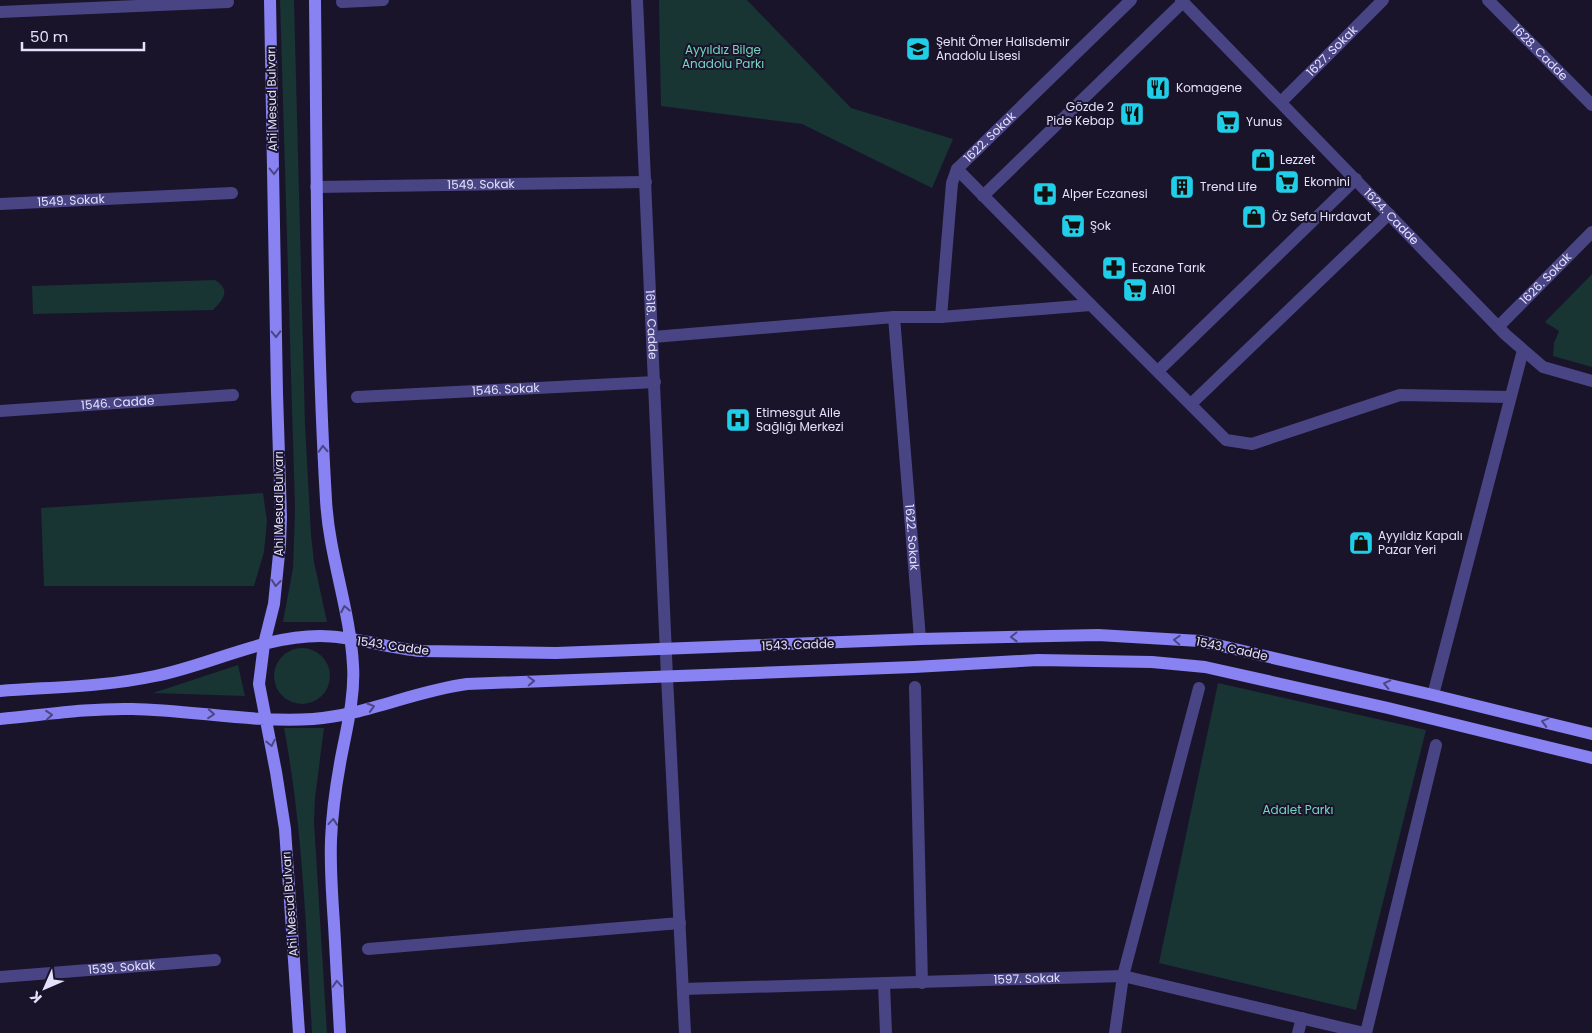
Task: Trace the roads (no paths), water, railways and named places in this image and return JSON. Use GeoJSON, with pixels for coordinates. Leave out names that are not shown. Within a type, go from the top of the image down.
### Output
{"type":"FeatureCollection","features":[{"type":"Feature","properties":{"kind":"main road","name":"Ahi Mesud Bulvarı"},"geometry":{"type":"LineString","coordinates":[[270,0],[281,509],[280,544],[274,604],[264,644],[259,684],[285,829],[299,1033]]}},
{"type":"Feature","properties":{"kind":"main road"},"geometry":{"type":"LineString","coordinates":[[314,0],[321,398],[326,503],[334,561],[344,604],[353,664],[350,714],[336,784],[331,840],[330,871],[340,1033]]}},
{"type":"Feature","properties":{"kind":"main road","name":"1543. Cadde"},"geometry":{"type":"LineString","coordinates":[[0,691],[93,685],[154,676],[185,669],[264,644],[292,638],[321,636],[401,649],[450,652],[556,653],[920,640],[1098,636],[1200,642],[1433,695],[1592,734]]}},
{"type":"Feature","properties":{"kind":"main road","name":"1543. Cadde"},"geometry":{"type":"LineString","coordinates":[[0,719],[92,710],[131,709],[266,719],[314,719],[350,714],[444,687],[512,682],[914,667],[1038,660],[1152,662],[1206,667],[1388,708],[1592,758]]}},
{"type":"Feature","properties":{"kind":"street"},"geometry":{"type":"LineString","coordinates":[[342,2],[383,0]]}},
{"type":"Feature","properties":{"kind":"street","name":"1618. Cadde"},"geometry":{"type":"LineString","coordinates":[[637,0],[685,1033]]}},
{"type":"Feature","properties":{"kind":"street","name":"1622. Sokak"},"geometry":{"type":"LineString","coordinates":[[941,317],[952,183],[956,169],[1131,0]]}},
{"type":"Feature","properties":{"kind":"street","name":"1627. Sokak"},"geometry":{"type":"LineString","coordinates":[[1281,102],[1383,0]]}},
{"type":"Feature","properties":{"kind":"street","name":"1628. Cadde"},"geometry":{"type":"LineString","coordinates":[[1488,0],[1592,105]]}},
{"type":"Feature","properties":{"kind":"street"},"geometry":{"type":"LineString","coordinates":[[983,196],[1182,1]]}},
{"type":"Feature","properties":{"kind":"street","name":"1624. Cadde"},"geometry":{"type":"LineString","coordinates":[[1182,1],[1523,350],[1543,367],[1592,381]]}},
{"type":"Feature","properties":{"kind":"street"},"geometry":{"type":"LineString","coordinates":[[0,12],[228,2]]}},
{"type":"Feature","properties":{"kind":"street"},"geometry":{"type":"LineString","coordinates":[[956,169],[1226,440],[1252,444],[1400,395],[1510,397]]}},
{"type":"Feature","properties":{"kind":"street"},"geometry":{"type":"LineString","coordinates":[[1158,372],[1356,180]]}},
{"type":"Feature","properties":{"kind":"street","name":"1549. Sokak"},"geometry":{"type":"LineString","coordinates":[[316,187],[646,182]]}},
{"type":"Feature","properties":{"kind":"street","name":"1549. Sokak"},"geometry":{"type":"LineString","coordinates":[[0,204],[232,193]]}},
{"type":"Feature","properties":{"kind":"street"},"geometry":{"type":"LineString","coordinates":[[1190,404],[1389,214]]}},
{"type":"Feature","properties":{"kind":"street","name":"1626. Sokak"},"geometry":{"type":"LineString","coordinates":[[1498,326],[1592,232]]}},
{"type":"Feature","properties":{"kind":"street"},"geometry":{"type":"LineString","coordinates":[[653,337],[894,317],[941,317],[1091,304]]}},
{"type":"Feature","properties":{"kind":"street","name":"1622. Sokak"},"geometry":{"type":"LineString","coordinates":[[894,317],[920,640]]}},
{"type":"Feature","properties":{"kind":"street"},"geometry":{"type":"LineString","coordinates":[[1433,695],[1523,350]]}},
{"type":"Feature","properties":{"kind":"street","name":"1546. Sokak"},"geometry":{"type":"LineString","coordinates":[[357,397],[655,382]]}},
{"type":"Feature","properties":{"kind":"street","name":"1546. Cadde"},"geometry":{"type":"LineString","coordinates":[[0,411],[234,395]]}},
{"type":"Feature","properties":{"kind":"street"},"geometry":{"type":"LineString","coordinates":[[915,686],[922,983]]}},
{"type":"Feature","properties":{"kind":"street"},"geometry":{"type":"LineString","coordinates":[[1115,1033],[1123,976],[1199,688]]}},
{"type":"Feature","properties":{"kind":"street"},"geometry":{"type":"LineString","coordinates":[[1365,1033],[1436,745]]}},
{"type":"Feature","properties":{"kind":"street"},"geometry":{"type":"LineString","coordinates":[[368,949],[680,923]]}},
{"type":"Feature","properties":{"kind":"street","name":"1539. Sokak"},"geometry":{"type":"LineString","coordinates":[[0,977],[215,960]]}},
{"type":"Feature","properties":{"kind":"street","name":"1597. Sokak"},"geometry":{"type":"LineString","coordinates":[[683,989],[1123,976],[1365,1033]]}},
{"type":"Feature","properties":{"kind":"street"},"geometry":{"type":"LineString","coordinates":[[884,984],[886,1033]]}},
{"type":"Feature","properties":{"kind":"street"},"geometry":{"type":"LineString","coordinates":[[1298,1033],[1302,1018]]}},
{"type":"Feature","properties":{"kind":"place","name":"Şehit Ömer Halisdemir Anadolu Lisesi"},"geometry":{"type":"Point","coordinates":[918,49]}},
{"type":"Feature","properties":{"kind":"place","name":"Komagene"},"geometry":{"type":"Point","coordinates":[1158,88]}},
{"type":"Feature","properties":{"kind":"place","name":"Gözde 2 Pide Kebap"},"geometry":{"type":"Point","coordinates":[1132,114]}},
{"type":"Feature","properties":{"kind":"place","name":"Yunus"},"geometry":{"type":"Point","coordinates":[1228,122]}},
{"type":"Feature","properties":{"kind":"place","name":"Lezzet"},"geometry":{"type":"Point","coordinates":[1263,160]}},
{"type":"Feature","properties":{"kind":"place","name":"Ekomini"},"geometry":{"type":"Point","coordinates":[1287,182]}},
{"type":"Feature","properties":{"kind":"place","name":"Trend Life"},"geometry":{"type":"Point","coordinates":[1182,187]}},
{"type":"Feature","properties":{"kind":"place","name":"Alper Eczanesi"},"geometry":{"type":"Point","coordinates":[1045,194]}},
{"type":"Feature","properties":{"kind":"place","name":"Öz Sefa Hırdavat"},"geometry":{"type":"Point","coordinates":[1254,217]}},
{"type":"Feature","properties":{"kind":"place","name":"Şok"},"geometry":{"type":"Point","coordinates":[1073,226]}},
{"type":"Feature","properties":{"kind":"place","name":"Eczane Tarık"},"geometry":{"type":"Point","coordinates":[1114,268]}},
{"type":"Feature","properties":{"kind":"place","name":"A101"},"geometry":{"type":"Point","coordinates":[1135,290]}},
{"type":"Feature","properties":{"kind":"place","name":"Etimesgut Aile Sağlığı Merkezi"},"geometry":{"type":"Point","coordinates":[738,420]}},
{"type":"Feature","properties":{"kind":"place","name":"Ayyıldız Kapalı Pazar Yeri"},"geometry":{"type":"Point","coordinates":[1361,543]}},
{"type":"Feature","properties":{"kind":"park label","name":"Ayyıldız Bilge Anadolu Parkı"},"geometry":{"type":"Point","coordinates":[723,57]}},
{"type":"Feature","properties":{"kind":"park label","name":"Adalet Parkı"},"geometry":{"type":"Point","coordinates":[1298,810]}}]}
